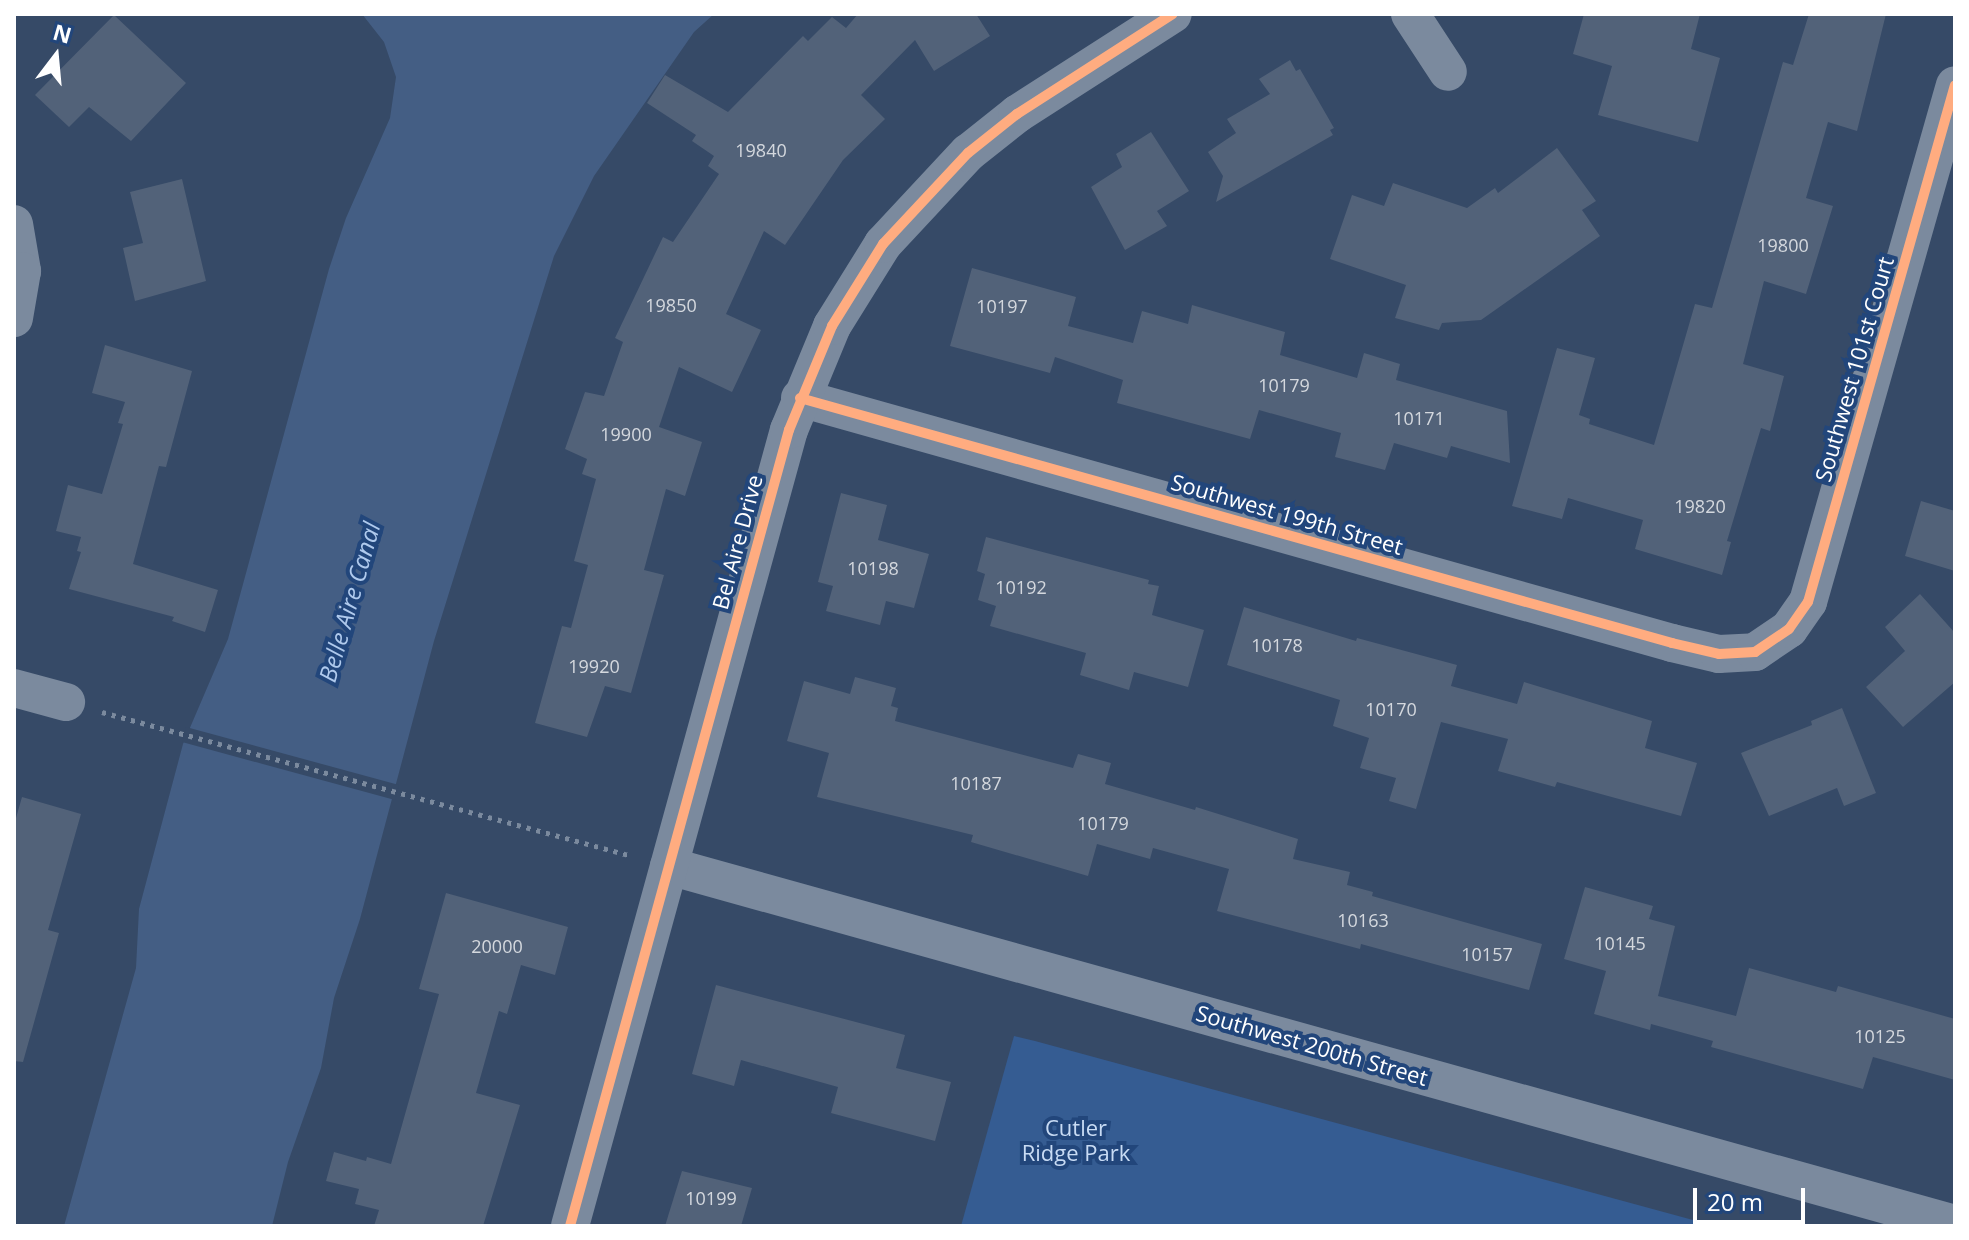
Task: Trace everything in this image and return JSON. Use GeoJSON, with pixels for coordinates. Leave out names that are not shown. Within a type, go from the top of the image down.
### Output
{"type":"FeatureCollection","features":[{"type":"Feature","properties":{"kind":"street","name":"Bel Aire Drive"},"geometry":{"type":"LineString","coordinates":[[570,1226],[800,398],[832,326],[862,274],[926,195],[968,153],[1017,114],[1173,14]]}},
{"type":"Feature","properties":{"kind":"street"},"geometry":{"type":"LineString","coordinates":[[1410,14],[1448,72]]}},
{"type":"Feature","properties":{"kind":"street","name":"Southwest 101st Court"},"geometry":{"type":"LineString","coordinates":[[1765,647],[1778,640],[1799,617],[1814,584],[1955,85]]}},
{"type":"Feature","properties":{"kind":"street"},"geometry":{"type":"LineString","coordinates":[[14,224],[22,271],[14,318]]}},
{"type":"Feature","properties":{"kind":"street","name":"Southwest 199th Street"},"geometry":{"type":"LineString","coordinates":[[800,398],[1695,650],[1732,654],[1765,647]]}},
{"type":"Feature","properties":{"kind":"street"},"geometry":{"type":"LineString","coordinates":[[14,688],[66,702]]}},
{"type":"Feature","properties":{"kind":"street","name":"Southwest 200th Street"},"geometry":{"type":"LineString","coordinates":[[669,866],[1955,1224]]}},
{"type":"Feature","properties":{"kind":"path"},"geometry":{"type":"LineString","coordinates":[[66,702],[632,856]]}},
{"type":"Feature","properties":{"kind":"green space","name":"Cutler Ridge Park"},"geometry":{"type":"Polygon","coordinates":[[[1014,1036],[1035,1041],[1715,1226],[961,1226],[1014,1036]]]}},
{"type":"Feature","properties":{"kind":"water","name":"Belle Aire Canal"},"geometry":{"type":"Polygon","coordinates":[[[362,14],[714,14],[694,32],[594,176],[554,256],[434,641],[360,919],[334,998],[321,1068],[288,1162],[272,1226],[64,1226],[136,968],[139,909],[183,744],[228,639],[329,269],[346,218],[390,118],[396,77],[384,42],[362,14]]]}},
{"type":"Feature","properties":{"kind":"pier"},"geometry":{"type":"Polygon","coordinates":[[[186,727],[399,785],[395,800],[182,742],[186,727]]]}},
{"type":"Feature","properties":{"kind":"building"},"geometry":{"type":"Polygon","coordinates":[[[858,14],[976,14],[990,36],[934,71],[915,40],[861,95],[885,119],[843,160],[785,245],[764,231],[726,314],[761,330],[732,392],[679,367],[659,427],[702,442],[685,496],[666,489],[644,570],[664,575],[631,693],[605,686],[587,737],[535,723],[562,626],[571,628],[588,565],[574,561],[596,479],[582,474],[587,459],[565,449],[585,392],[604,396],[623,342],[615,338],[663,237],[673,242],[719,174],[708,166],[714,156],[692,141],[696,135],[647,103],[665,75],[728,112],[803,36],[808,41],[832,17],[846,28],[858,14]]]}},
{"type":"Feature","properties":{"kind":"building"},"geometry":{"type":"Polygon","coordinates":[[[1584,14],[1700,14],[1691,49],[1720,58],[1698,142],[1598,115],[1612,66],[1573,54],[1584,14]]]}},
{"type":"Feature","properties":{"kind":"building"},"geometry":{"type":"Polygon","coordinates":[[[1809,14],[1886,14],[1857,131],[1828,122],[1806,198],[1833,206],[1806,294],[1764,281],[1743,364],[1784,376],[1770,431],[1761,428],[1727,541],[1731,542],[1722,575],[1635,549],[1643,520],[1568,498],[1562,519],[1512,506],[1557,348],[1595,358],[1579,415],[1590,419],[1589,424],[1654,445],[1695,304],[1712,308],[1783,62],[1793,65],[1809,14]]]}},
{"type":"Feature","properties":{"kind":"building"},"geometry":{"type":"Polygon","coordinates":[[[114,15],[186,83],[131,141],[89,107],[69,127],[35,95],[114,15]]]}},
{"type":"Feature","properties":{"kind":"building"},"geometry":{"type":"Polygon","coordinates":[[[1290,60],[1296,71],[1300,69],[1334,128],[1330,130],[1333,135],[1216,202],[1223,176],[1208,152],[1236,133],[1227,119],[1270,94],[1259,79],[1290,60]]]}},
{"type":"Feature","properties":{"kind":"building"},"geometry":{"type":"Polygon","coordinates":[[[1151,132],[1189,191],[1157,211],[1167,226],[1125,250],[1091,187],[1122,167],[1116,154],[1151,132]]]}},
{"type":"Feature","properties":{"kind":"building"},"geometry":{"type":"Polygon","coordinates":[[[1557,148],[1596,201],[1582,210],[1600,236],[1481,320],[1442,323],[1439,330],[1395,318],[1406,285],[1330,259],[1352,195],[1384,206],[1393,183],[1467,208],[1495,188],[1498,193],[1557,148]]]}},
{"type":"Feature","properties":{"kind":"building"},"geometry":{"type":"Polygon","coordinates":[[[182,179],[206,281],[135,301],[123,248],[143,243],[130,192],[182,179]]]}},
{"type":"Feature","properties":{"kind":"building"},"geometry":{"type":"Polygon","coordinates":[[[972,268],[1076,297],[1068,326],[1133,343],[1142,311],[1188,324],[1192,305],[1285,332],[1280,355],[1357,378],[1364,353],[1400,364],[1396,380],[1507,411],[1510,463],[1451,446],[1447,458],[1394,443],[1385,470],[1335,457],[1341,433],[1259,410],[1250,439],[1117,403],[1123,380],[1055,357],[1050,373],[950,346],[972,268]]]}},
{"type":"Feature","properties":{"kind":"building"},"geometry":{"type":"Polygon","coordinates":[[[105,345],[192,371],[166,467],[159,466],[133,564],[218,590],[205,632],[172,621],[174,617],[69,589],[81,552],[77,551],[81,537],[56,531],[68,485],[102,494],[123,424],[118,423],[125,402],[92,393],[105,345]]]}},
{"type":"Feature","properties":{"kind":"building"},"geometry":{"type":"Polygon","coordinates":[[[841,493],[887,505],[878,540],[929,554],[914,608],[886,601],[880,625],[826,611],[833,586],[818,582],[841,493]]]}},
{"type":"Feature","properties":{"kind":"building"},"geometry":{"type":"Polygon","coordinates":[[[1921,501],[1955,511],[1955,571],[1905,556],[1921,501]]]}},
{"type":"Feature","properties":{"kind":"building"},"geometry":{"type":"Polygon","coordinates":[[[986,537],[1149,580],[1148,584],[1159,586],[1152,615],[1204,630],[1188,687],[1134,672],[1129,690],[1080,675],[1086,653],[990,626],[996,606],[978,600],[985,574],[977,571],[986,537]]]}},
{"type":"Feature","properties":{"kind":"building"},"geometry":{"type":"Polygon","coordinates":[[[1920,594],[1955,633],[1955,682],[1903,727],[1866,687],[1905,651],[1885,627],[1920,594]]]}},
{"type":"Feature","properties":{"kind":"building"},"geometry":{"type":"Polygon","coordinates":[[[1244,607],[1356,641],[1357,638],[1457,665],[1451,686],[1517,704],[1524,682],[1652,721],[1645,748],[1697,763],[1681,816],[1557,782],[1555,787],[1498,771],[1508,739],[1441,722],[1416,809],[1389,801],[1396,778],[1360,768],[1369,738],[1333,726],[1340,700],[1227,665],[1244,607]]]}},
{"type":"Feature","properties":{"kind":"building"},"geometry":{"type":"Polygon","coordinates":[[[855,677],[896,688],[891,706],[898,708],[895,721],[1073,768],[1078,754],[1111,763],[1105,784],[1195,810],[1196,807],[1298,839],[1293,859],[1350,872],[1347,885],[1373,892],[1372,896],[1542,944],[1529,990],[1361,944],[1360,949],[1217,911],[1229,869],[1153,848],[1150,859],[1097,844],[1088,876],[971,842],[973,835],[817,797],[829,753],[787,741],[804,681],[850,694],[855,677]]]}},
{"type":"Feature","properties":{"kind":"building"},"geometry":{"type":"Polygon","coordinates":[[[1842,708],[1876,793],[1844,806],[1837,788],[1769,816],[1741,753],[1812,725],[1811,721],[1842,708]]]}},
{"type":"Feature","properties":{"kind":"building"},"geometry":{"type":"Polygon","coordinates":[[[22,797],[81,814],[48,930],[59,933],[23,1062],[14,1061],[14,825],[22,797]]]}},
{"type":"Feature","properties":{"kind":"building"},"geometry":{"type":"Polygon","coordinates":[[[1585,887],[1653,906],[1649,919],[1675,926],[1658,996],[1736,1016],[1749,968],[1836,992],[1838,986],[1955,1019],[1955,1080],[1873,1057],[1863,1089],[1711,1047],[1713,1041],[1651,1024],[1650,1030],[1594,1014],[1606,971],[1564,959],[1585,887]]]}},
{"type":"Feature","properties":{"kind":"building"},"geometry":{"type":"Polygon","coordinates":[[[446,893],[568,927],[555,975],[521,965],[507,1014],[499,1011],[476,1093],[520,1105],[483,1226],[374,1226],[379,1210],[355,1204],[359,1189],[326,1181],[334,1152],[391,1164],[439,994],[419,989],[446,893]]]}},
{"type":"Feature","properties":{"kind":"building"},"geometry":{"type":"Polygon","coordinates":[[[716,985],[905,1035],[896,1068],[951,1082],[935,1141],[831,1113],[838,1087],[741,1060],[734,1086],[692,1074],[716,985]]]}},
{"type":"Feature","properties":{"kind":"building"},"geometry":{"type":"Polygon","coordinates":[[[682,1171],[752,1188],[741,1226],[665,1226],[682,1171]]]}},
{"type":"Feature","properties":{"kind":"cycle path"},"geometry":{"type":"LineString","coordinates":[[570,1226],[789,430],[832,326],[883,244],[968,153],[1017,114],[1173,14]]}},
{"type":"Feature","properties":{"kind":"cycle path"},"geometry":{"type":"LineString","coordinates":[[800,398],[1672,643],[1719,654],[1755,652],[1789,629],[1808,602],[1955,85]]}}]}
